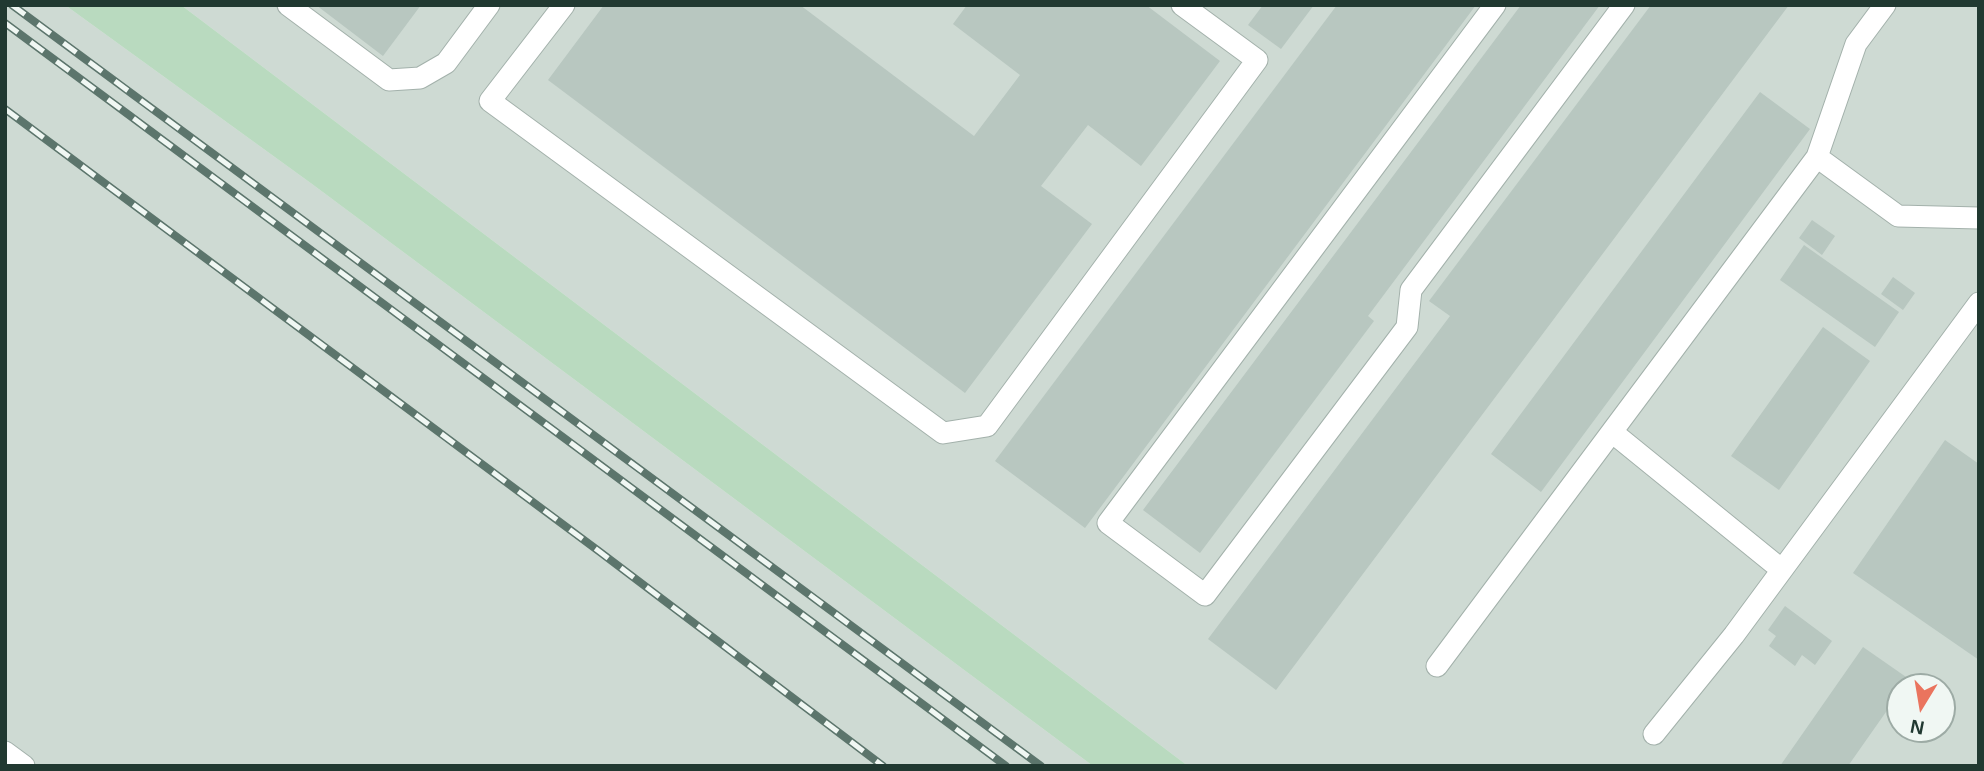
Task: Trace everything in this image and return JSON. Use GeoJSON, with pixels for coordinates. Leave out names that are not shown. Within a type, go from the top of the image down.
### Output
{"type":"FeatureCollection","features":[{"type":"Feature","properties":{"kind":"lane"},"geometry":{"type":"LineString","coordinates":[[288,5],[388,80],[420,78],[446,63],[489,5]]}},
{"type":"Feature","properties":{"kind":"lane"},"geometry":{"type":"LineString","coordinates":[[564,5],[490,101],[943,433],[987,426],[1257,60],[1182,5]]}},
{"type":"Feature","properties":{"kind":"lane"},"geometry":{"type":"LineString","coordinates":[[1495,5],[1108,523],[1205,595],[1406,327],[1411,290],[1624,5]]}},
{"type":"Feature","properties":{"kind":"lane"},"geometry":{"type":"LineString","coordinates":[[1437,666],[1817,157],[1856,44],[1885,5]]}},
{"type":"Feature","properties":{"kind":"lane"},"geometry":{"type":"LineString","coordinates":[[1817,157],[1898,216],[1979,218]]}},
{"type":"Feature","properties":{"kind":"lane"},"geometry":{"type":"LineString","coordinates":[[1654,734],[1734,635],[1979,303]]}},
{"type":"Feature","properties":{"kind":"lane"},"geometry":{"type":"LineString","coordinates":[[1612,432],[1782,570]]}},
{"type":"Feature","properties":{"kind":"lane"},"geometry":{"type":"LineString","coordinates":[[5,752],[24,766]]}},
{"type":"Feature","properties":{"kind":"shaded area"},"geometry":{"type":"Polygon","coordinates":[[[5,5],[65,5],[312,184],[1093,766],[5,766],[5,5]]]}},
{"type":"Feature","properties":{"kind":"shaded area"},"geometry":{"type":"Polygon","coordinates":[[[181,5],[1979,5],[1979,766],[1188,766],[181,5]]]}},
{"type":"Feature","properties":{"kind":"green space"},"geometry":{"type":"Polygon","coordinates":[[[65,5],[181,5],[1188,766],[1093,766],[312,184],[65,5]]]}},
{"type":"Feature","properties":{"kind":"building"},"geometry":{"type":"Polygon","coordinates":[[[316,5],[421,5],[383,56],[316,5]]]}},
{"type":"Feature","properties":{"kind":"building"},"geometry":{"type":"Polygon","coordinates":[[[604,5],[800,5],[974,136],[1020,75],[953,24],[967,5],[1146,5],[1220,61],[1141,166],[1088,125],[1041,186],[1092,224],[965,393],[548,80],[604,5]]]}},
{"type":"Feature","properties":{"kind":"building"},"geometry":{"type":"Polygon","coordinates":[[[1263,5],[1314,5],[1281,49],[1248,25],[1263,5]]]}},
{"type":"Feature","properties":{"kind":"building"},"geometry":{"type":"Polygon","coordinates":[[[1337,5],[1476,5],[1085,528],[995,461],[1337,5]]]}},
{"type":"Feature","properties":{"kind":"building"},"geometry":{"type":"Polygon","coordinates":[[[1521,5],[1600,5],[1368,316],[1374,321],[1200,553],[1143,510],[1521,5]]]}},
{"type":"Feature","properties":{"kind":"building"},"geometry":{"type":"Polygon","coordinates":[[[1651,5],[1789,5],[1276,690],[1208,639],[1450,316],[1429,301],[1651,5]]]}},
{"type":"Feature","properties":{"kind":"building"},"geometry":{"type":"Polygon","coordinates":[[[1760,92],[1810,129],[1541,492],[1491,454],[1760,92]]]}},
{"type":"Feature","properties":{"kind":"building"},"geometry":{"type":"Polygon","coordinates":[[[1812,220],[1835,236],[1822,255],[1799,238],[1812,220]]]}},
{"type":"Feature","properties":{"kind":"building"},"geometry":{"type":"Polygon","coordinates":[[[1804,245],[1899,312],[1875,347],[1780,280],[1804,245]]]}},
{"type":"Feature","properties":{"kind":"building"},"geometry":{"type":"Polygon","coordinates":[[[1893,277],[1915,293],[1903,310],[1881,294],[1893,277]]]}},
{"type":"Feature","properties":{"kind":"building"},"geometry":{"type":"Polygon","coordinates":[[[1823,327],[1870,361],[1779,490],[1731,456],[1823,327]]]}},
{"type":"Feature","properties":{"kind":"building"},"geometry":{"type":"Polygon","coordinates":[[[1945,440],[1979,464],[1979,660],[1853,573],[1945,440]]]}},
{"type":"Feature","properties":{"kind":"building"},"geometry":{"type":"Polygon","coordinates":[[[1785,606],[1832,641],[1815,665],[1802,655],[1795,666],[1769,646],[1776,636],[1768,630],[1785,606]]]}},
{"type":"Feature","properties":{"kind":"building"},"geometry":{"type":"Polygon","coordinates":[[[1863,647],[1900,673],[1886,673],[1886,712],[1848,766],[1780,766],[1863,647]]]}},
{"type":"Feature","properties":{"kind":"railway"},"geometry":{"type":"LineString","coordinates":[[12,5],[1041,766]]}},
{"type":"Feature","properties":{"kind":"railway"},"geometry":{"type":"LineString","coordinates":[[5,23],[1006,766]]}},
{"type":"Feature","properties":{"kind":"railway"},"geometry":{"type":"LineString","coordinates":[[5,109],[883,766]]}}]}
